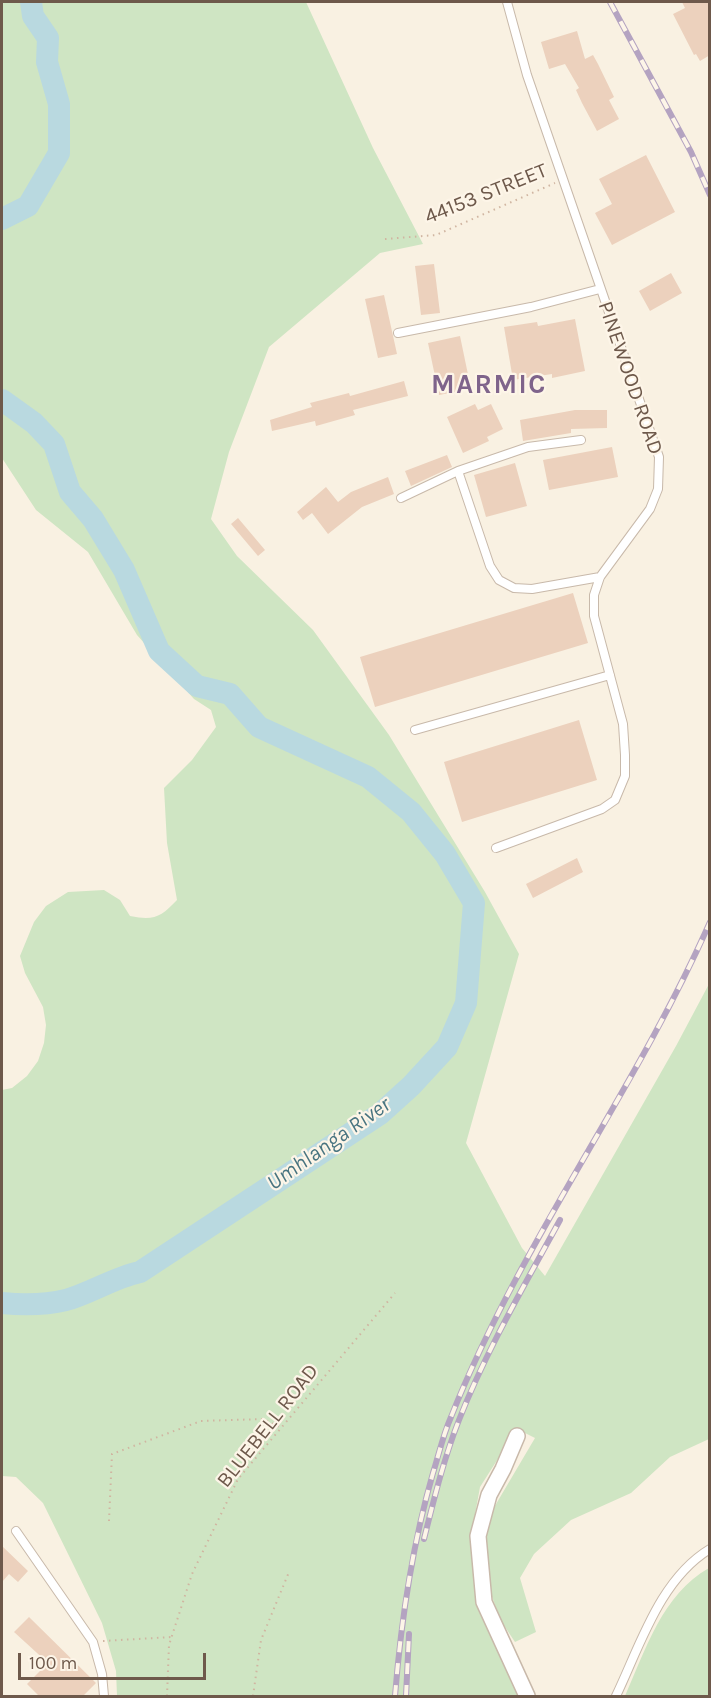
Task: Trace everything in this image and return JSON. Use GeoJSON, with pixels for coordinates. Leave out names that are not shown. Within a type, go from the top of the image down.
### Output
{"type":"FeatureCollection","features":[{"type":"Feature","properties":{"kind":"street"},"geometry":{"type":"LineString","coordinates":[[517,1436],[503,1470],[489,1495],[478,1536],[484,1602],[527,1696]]}},
{"type":"Feature","properties":{"kind":"lane","name":"PINEWOOD ROAD"},"geometry":{"type":"LineString","coordinates":[[496,848],[602,809],[615,800],[625,776],[623,724],[594,616],[594,595],[600,577],[650,509],[658,489],[659,456],[527,75],[507,2]]}},
{"type":"Feature","properties":{"kind":"lane"},"geometry":{"type":"LineString","coordinates":[[398,333],[531,307],[600,289]]}},
{"type":"Feature","properties":{"kind":"lane"},"geometry":{"type":"LineString","coordinates":[[401,498],[458,471],[528,447],[581,440]]}},
{"type":"Feature","properties":{"kind":"lane"},"geometry":{"type":"LineString","coordinates":[[458,471],[490,566],[499,580],[514,588],[532,589],[600,577]]}},
{"type":"Feature","properties":{"kind":"lane"},"geometry":{"type":"LineString","coordinates":[[415,730],[610,675]]}},
{"type":"Feature","properties":{"kind":"lane"},"geometry":{"type":"LineString","coordinates":[[16,1531],[93,1642],[102,1674],[104,1696]]}},
{"type":"Feature","properties":{"kind":"lane"},"geometry":{"type":"LineString","coordinates":[[616,1696],[669,1587],[695,1558],[710,1549]]}},
{"type":"Feature","properties":{"kind":"path","name":"44153 STREET"},"geometry":{"type":"LineString","coordinates":[[385,239],[436,235],[563,180]]}},
{"type":"Feature","properties":{"kind":"path","name":"BLUEBELL ROAD"},"geometry":{"type":"LineString","coordinates":[[167,1696],[169,1645],[192,1574],[238,1479],[395,1293]]}},
{"type":"Feature","properties":{"kind":"path"},"geometry":{"type":"LineString","coordinates":[[109,1521],[112,1454],[201,1421],[263,1419],[282,1428]]}},
{"type":"Feature","properties":{"kind":"path"},"geometry":{"type":"LineString","coordinates":[[253,1696],[261,1640],[289,1572]]}},
{"type":"Feature","properties":{"kind":"path"},"geometry":{"type":"LineString","coordinates":[[93,1642],[172,1637]]}},
{"type":"Feature","properties":{"kind":"green space"},"geometry":{"type":"Polygon","coordinates":[[[2,2],[306,2],[373,148],[423,244],[380,253],[269,347],[229,452],[211,519],[237,556],[313,630],[389,735],[485,892],[519,954],[466,1143],[522,1248],[545,1276],[709,984],[709,1439],[670,1457],[631,1493],[571,1520],[534,1554],[520,1578],[536,1632],[515,1642],[501,1621],[488,1586],[483,1550],[486,1521],[535,1438],[517,1429],[480,1487],[472,1531],[476,1605],[518,1696],[117,1696],[116,1671],[102,1623],[43,1503],[16,1477],[2,1476],[2,1090],[12,1088],[27,1076],[38,1061],[44,1043],[46,1025],[43,1007],[25,973],[20,956],[34,922],[46,906],[68,892],[104,890],[120,900],[130,916],[145,918],[161,914],[177,900],[167,843],[164,788],[192,760],[216,727],[211,710],[194,699],[137,635],[88,552],[36,510],[2,458],[2,2]]]}},
{"type":"Feature","properties":{"kind":"green space"},"geometry":{"type":"Polygon","coordinates":[[[709,1568],[709,1696],[625,1696],[648,1642],[667,1608],[693,1579],[709,1568]]]}},
{"type":"Feature","properties":{"kind":"building"},"geometry":{"type":"Polygon","coordinates":[[[682,2],[710,2],[710,55],[700,61],[696,54],[694,55],[673,14],[685,8],[682,2]]]}},
{"type":"Feature","properties":{"kind":"building"},"geometry":{"type":"Polygon","coordinates":[[[577,31],[585,59],[593,55],[614,97],[609,100],[619,119],[597,131],[576,90],[579,88],[565,64],[549,69],[541,42],[577,31]]]}},
{"type":"Feature","properties":{"kind":"building"},"geometry":{"type":"Polygon","coordinates":[[[646,155],[675,212],[612,245],[595,213],[612,204],[599,179],[646,155]]]}},
{"type":"Feature","properties":{"kind":"building"},"geometry":{"type":"Polygon","coordinates":[[[434,264],[440,313],[421,315],[415,266],[434,264]]]}},
{"type":"Feature","properties":{"kind":"building"},"geometry":{"type":"Polygon","coordinates":[[[671,273],[682,293],[650,311],[639,291],[671,273]]]}},
{"type":"Feature","properties":{"kind":"building"},"geometry":{"type":"Polygon","coordinates":[[[384,295],[397,354],[378,358],[365,299],[384,295]]]}},
{"type":"Feature","properties":{"kind":"building"},"geometry":{"type":"Polygon","coordinates":[[[575,319],[585,371],[552,378],[552,374],[513,380],[504,327],[537,322],[538,326],[575,319]]]}},
{"type":"Feature","properties":{"kind":"building"},"geometry":{"type":"Polygon","coordinates":[[[460,336],[471,389],[439,395],[428,343],[460,336]]]}},
{"type":"Feature","properties":{"kind":"building"},"geometry":{"type":"Polygon","coordinates":[[[404,381],[408,396],[353,410],[355,415],[316,426],[315,421],[272,431],[270,420],[312,407],[310,403],[349,393],[350,396],[404,381]]]}},
{"type":"Feature","properties":{"kind":"building"},"geometry":{"type":"Polygon","coordinates":[[[475,404],[478,410],[491,404],[503,429],[487,437],[489,441],[463,453],[447,417],[475,404]]]}},
{"type":"Feature","properties":{"kind":"building"},"geometry":{"type":"Polygon","coordinates":[[[575,410],[607,410],[607,428],[571,429],[571,433],[523,441],[520,420],[575,410]]]}},
{"type":"Feature","properties":{"kind":"building"},"geometry":{"type":"Polygon","coordinates":[[[612,447],[618,477],[549,490],[543,460],[612,447]]]}},
{"type":"Feature","properties":{"kind":"building"},"geometry":{"type":"Polygon","coordinates":[[[447,455],[452,467],[411,486],[405,471],[447,455]]]}},
{"type":"Feature","properties":{"kind":"building"},"geometry":{"type":"Polygon","coordinates":[[[515,463],[527,506],[486,517],[474,475],[515,463]]]}},
{"type":"Feature","properties":{"kind":"building"},"geometry":{"type":"Polygon","coordinates":[[[388,477],[394,494],[362,507],[328,534],[312,513],[303,520],[297,512],[326,487],[338,502],[351,492],[388,477]]]}},
{"type":"Feature","properties":{"kind":"building"},"geometry":{"type":"Polygon","coordinates":[[[238,518],[265,550],[258,556],[231,524],[238,518]]]}},
{"type":"Feature","properties":{"kind":"building"},"geometry":{"type":"Polygon","coordinates":[[[573,593],[588,643],[375,707],[360,657],[573,593]]]}},
{"type":"Feature","properties":{"kind":"building"},"geometry":{"type":"Polygon","coordinates":[[[579,720],[597,780],[462,822],[444,762],[579,720]]]}},
{"type":"Feature","properties":{"kind":"building"},"geometry":{"type":"Polygon","coordinates":[[[577,858],[583,872],[533,898],[526,884],[577,858]]]}},
{"type":"Feature","properties":{"kind":"building"},"geometry":{"type":"Polygon","coordinates":[[[2,1546],[28,1571],[18,1582],[9,1574],[2,1582],[2,1546]]]}},
{"type":"Feature","properties":{"kind":"building"},"geometry":{"type":"Polygon","coordinates":[[[29,1617],[96,1683],[83,1696],[39,1696],[27,1684],[48,1663],[14,1632],[29,1617]]]}},
{"type":"Feature","properties":{"kind":"waterway","name":"Umhlanga River"},"geometry":{"type":"LineString","coordinates":[[2,219],[28,206],[59,153],[59,104],[47,62],[48,38],[33,16],[31,2]]}},
{"type":"Feature","properties":{"kind":"waterway","name":"Umhlanga River"},"geometry":{"type":"LineString","coordinates":[[2,400],[34,423],[54,444],[70,492],[93,519],[124,570],[159,651],[197,686],[230,694],[259,727],[368,777],[411,812],[445,854],[474,903],[466,1003],[447,1047],[411,1086],[380,1114],[140,1272],[66,1300],[34,1304],[2,1303]]}},
{"type":"Feature","properties":{"kind":"railway"},"geometry":{"type":"LineString","coordinates":[[610,2],[691,152],[710,195]]}},
{"type":"Feature","properties":{"kind":"railway"},"geometry":{"type":"LineString","coordinates":[[395,1696],[413,1556],[448,1424],[510,1290],[648,1047],[710,922]]}},
{"type":"Feature","properties":{"kind":"railway"},"geometry":{"type":"LineString","coordinates":[[424,1539],[449,1449],[470,1394],[506,1319],[560,1220]]}},
{"type":"Feature","properties":{"kind":"railway"},"geometry":{"type":"LineString","coordinates":[[406,1696],[409,1634]]}},
{"type":"Feature","properties":{"kind":"district","name":"MARMIC"},"geometry":{"type":"Point","coordinates":[489,385]}}]}
